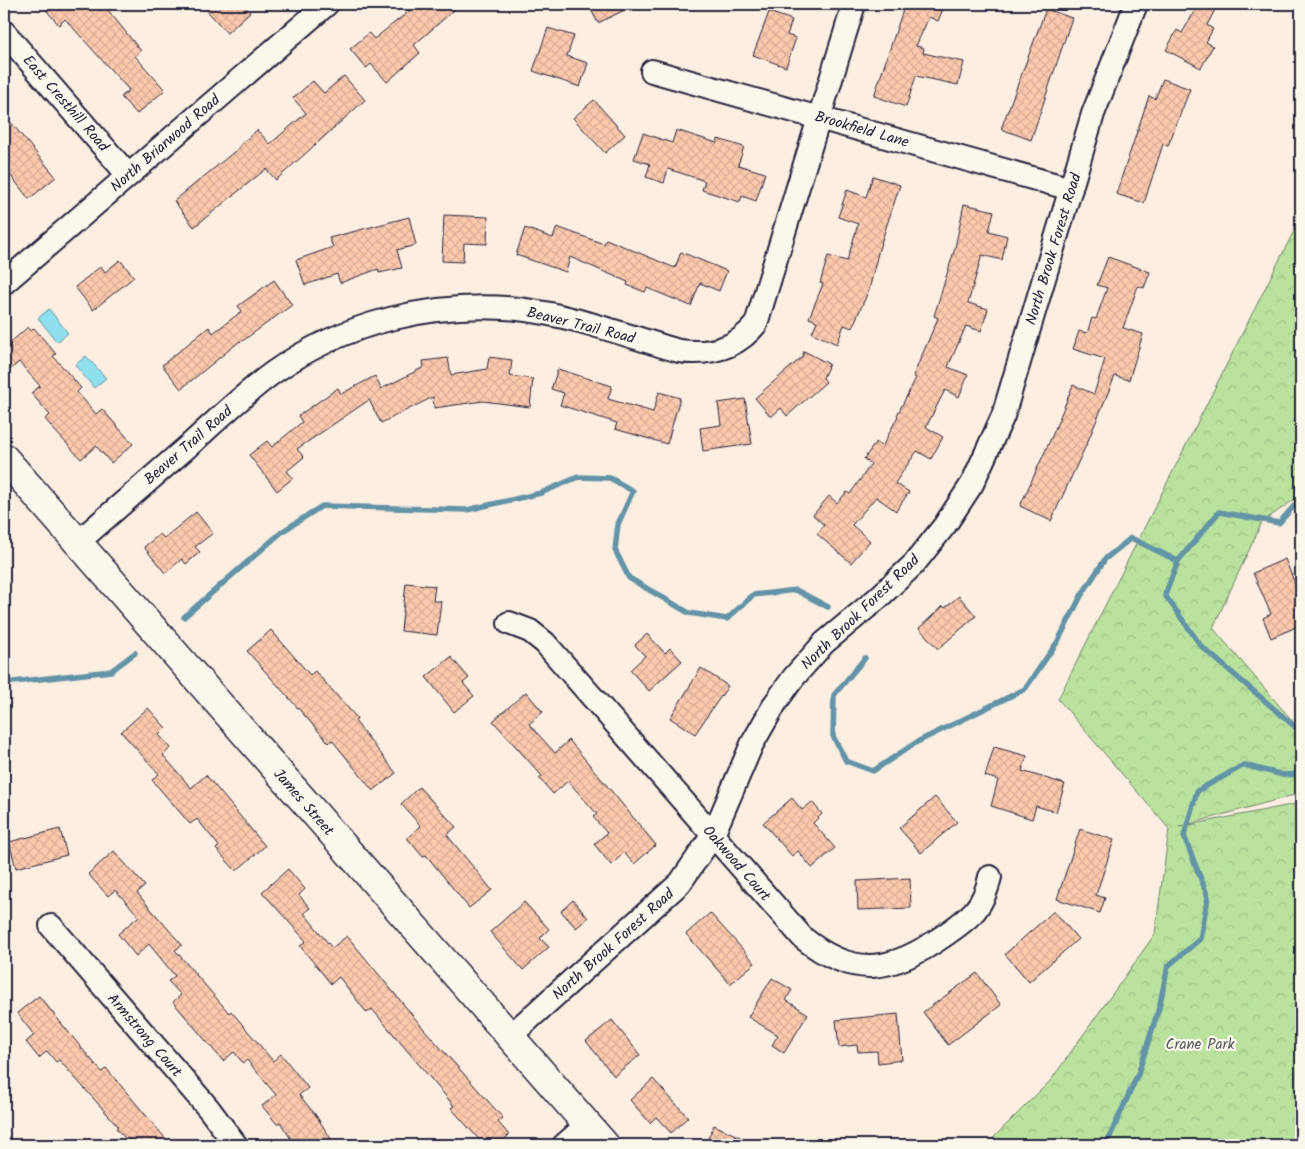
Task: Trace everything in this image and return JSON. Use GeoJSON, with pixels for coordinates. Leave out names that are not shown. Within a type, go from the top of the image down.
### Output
{"type":"FeatureCollection","features":[{"type":"Feature","properties":{"kind":"street","name":"North Briarwood Road"},"geometry":{"type":"LineString","coordinates":[[4,283],[326,4]]}},
{"type":"Feature","properties":{"kind":"street","name":"Beaver Trail Road"},"geometry":{"type":"LineString","coordinates":[[77,543],[258,384],[311,349],[358,328],[400,316],[445,309],[475,307],[519,310],[564,317],[679,351],[697,353],[717,351],[736,342],[756,324],[821,117],[854,4]]}},
{"type":"Feature","properties":{"kind":"street","name":"North Brook Forest Road"},"geometry":{"type":"LineString","coordinates":[[509,1037],[667,897],[704,851],[713,835],[752,744],[776,702],[794,677],[824,643],[878,598],[914,564],[945,526],[972,484],[1003,416],[1093,114],[1136,4]]}},
{"type":"Feature","properties":{"kind":"street","name":"East Cresthill Road"},"geometry":{"type":"LineString","coordinates":[[4,32],[128,175]]}},
{"type":"Feature","properties":{"kind":"street","name":"Brookfield Lane"},"geometry":{"type":"LineString","coordinates":[[652,71],[1071,188]]}},
{"type":"Feature","properties":{"kind":"street","name":"James Street"},"geometry":{"type":"LineString","coordinates":[[4,458],[604,1145]]}},
{"type":"Feature","properties":{"kind":"street","name":"Oakwood Court"},"geometry":{"type":"LineString","coordinates":[[509,624],[530,631],[545,643],[803,938],[819,951],[839,960],[861,965],[886,965],[920,952],[964,921],[977,909],[986,896],[990,877]]}},
{"type":"Feature","properties":{"kind":"street","name":"Armstrong Court"},"geometry":{"type":"LineString","coordinates":[[52,926],[214,1115],[236,1145]]}},
{"type":"Feature","properties":{"kind":"street"},"geometry":{"type":"LineString","coordinates":[[564,1145],[587,1125]]}},
{"type":"Feature","properties":{"kind":"green space","name":"Crane Park"},"geometry":{"type":"Polygon","coordinates":[[[1301,217],[1301,495],[1262,522],[1213,628],[1301,731],[1301,793],[1179,827],[1301,803],[1301,1145],[986,1145],[1051,1080],[1155,934],[1169,829],[1058,699],[1301,217]]]}},
{"type":"Feature","properties":{"kind":"water"},"geometry":{"type":"Polygon","coordinates":[[[49,309],[68,333],[57,342],[38,318],[49,309]]]}},
{"type":"Feature","properties":{"kind":"water"},"geometry":{"type":"Polygon","coordinates":[[[86,356],[106,378],[94,388],[75,365],[86,356]]]}},
{"type":"Feature","properties":{"kind":"building"},"geometry":{"type":"Polygon","coordinates":[[[41,4],[103,4],[141,51],[135,56],[165,90],[137,114],[121,97],[129,90],[65,19],[59,25],[41,4]]]}},
{"type":"Feature","properties":{"kind":"building"},"geometry":{"type":"Polygon","coordinates":[[[201,4],[242,4],[250,12],[227,33],[201,4]]]}},
{"type":"Feature","properties":{"kind":"building"},"geometry":{"type":"Polygon","coordinates":[[[418,4],[461,4],[414,45],[420,53],[387,82],[371,64],[366,68],[350,49],[369,33],[374,39],[418,4]]]}},
{"type":"Feature","properties":{"kind":"building"},"geometry":{"type":"Polygon","coordinates":[[[588,4],[637,4],[598,23],[588,4]]]}},
{"type":"Feature","properties":{"kind":"building"},"geometry":{"type":"Polygon","coordinates":[[[897,4],[945,4],[938,21],[929,17],[916,46],[924,48],[923,53],[964,62],[958,85],[916,76],[906,107],[874,96],[904,7],[897,4]]]}},
{"type":"Feature","properties":{"kind":"building"},"geometry":{"type":"Polygon","coordinates":[[[1199,4],[1218,4],[1207,25],[1213,29],[1206,42],[1213,46],[1201,68],[1166,50],[1177,30],[1182,33],[1199,4]]]}},
{"type":"Feature","properties":{"kind":"building"},"geometry":{"type":"Polygon","coordinates":[[[1046,9],[1072,18],[1031,140],[1001,129],[1046,9]]]}},
{"type":"Feature","properties":{"kind":"building"},"geometry":{"type":"Polygon","coordinates":[[[769,12],[792,20],[787,35],[796,38],[786,67],[753,55],[769,12]]]}},
{"type":"Feature","properties":{"kind":"building"},"geometry":{"type":"Polygon","coordinates":[[[548,28],[574,36],[567,56],[588,63],[580,87],[533,71],[548,28]]]}},
{"type":"Feature","properties":{"kind":"building"},"geometry":{"type":"Polygon","coordinates":[[[344,76],[365,100],[276,180],[266,169],[194,227],[174,201],[240,147],[257,130],[270,144],[306,113],[293,98],[313,81],[324,93],[344,76]]]}},
{"type":"Feature","properties":{"kind":"building"},"geometry":{"type":"Polygon","coordinates":[[[1163,79],[1190,89],[1168,146],[1163,144],[1144,203],[1116,194],[1149,96],[1155,99],[1163,79]]]}},
{"type":"Feature","properties":{"kind":"building"},"geometry":{"type":"Polygon","coordinates":[[[594,100],[625,135],[605,153],[573,118],[594,100]]]}},
{"type":"Feature","properties":{"kind":"building"},"geometry":{"type":"Polygon","coordinates":[[[4,114],[56,177],[29,199],[4,167],[4,114]]]}},
{"type":"Feature","properties":{"kind":"building"},"geometry":{"type":"Polygon","coordinates":[[[676,130],[717,143],[718,139],[744,147],[738,165],[765,173],[756,201],[742,196],[740,202],[702,190],[705,181],[668,169],[664,183],[646,177],[650,164],[634,159],[643,133],[672,143],[676,130]]]}},
{"type":"Feature","properties":{"kind":"building"},"geometry":{"type":"Polygon","coordinates":[[[873,176],[900,185],[879,249],[869,290],[852,328],[844,325],[837,344],[812,333],[817,321],[809,318],[823,284],[820,283],[828,256],[847,261],[858,224],[838,217],[847,190],[866,197],[873,176]]]}},
{"type":"Feature","properties":{"kind":"building"},"geometry":{"type":"Polygon","coordinates":[[[964,204],[994,211],[989,231],[1007,236],[1002,260],[982,255],[968,303],[988,309],[981,331],[966,326],[948,367],[968,375],[959,397],[945,390],[926,427],[943,437],[931,459],[917,451],[895,483],[909,492],[896,511],[876,497],[852,525],[870,541],[851,563],[817,534],[824,525],[813,515],[829,496],[837,503],[847,492],[850,494],[871,464],[864,459],[876,442],[882,447],[898,416],[916,378],[913,376],[938,318],[934,316],[955,248],[964,204]]]}},
{"type":"Feature","properties":{"kind":"building"},"geometry":{"type":"Polygon","coordinates":[[[444,215],[488,217],[487,244],[464,243],[463,262],[442,261],[444,215]]]}},
{"type":"Feature","properties":{"kind":"building"},"geometry":{"type":"Polygon","coordinates":[[[409,217],[416,245],[397,250],[402,268],[379,273],[378,269],[340,283],[337,274],[305,285],[296,260],[333,247],[329,238],[409,217]]]}},
{"type":"Feature","properties":{"kind":"building"},"geometry":{"type":"Polygon","coordinates":[[[557,227],[604,244],[606,239],[675,268],[681,252],[727,271],[719,291],[700,283],[691,306],[647,288],[645,292],[627,285],[628,282],[570,257],[566,272],[516,255],[525,228],[553,238],[557,227]]]}},
{"type":"Feature","properties":{"kind":"building"},"geometry":{"type":"Polygon","coordinates":[[[1108,257],[1150,272],[1144,288],[1138,286],[1123,328],[1143,334],[1129,380],[1115,376],[1088,441],[1051,521],[1020,506],[1073,385],[1094,394],[1105,359],[1073,349],[1079,331],[1087,333],[1092,318],[1096,319],[1107,288],[1097,285],[1108,257]]]}},
{"type":"Feature","properties":{"kind":"building"},"geometry":{"type":"Polygon","coordinates":[[[120,260],[134,277],[93,310],[75,287],[101,266],[105,272],[120,260]]]}},
{"type":"Feature","properties":{"kind":"building"},"geometry":{"type":"Polygon","coordinates":[[[274,280],[292,305],[240,341],[181,389],[162,365],[209,327],[213,333],[242,311],[238,306],[274,280]]]}},
{"type":"Feature","properties":{"kind":"building"},"geometry":{"type":"Polygon","coordinates":[[[28,327],[31,331],[34,328],[56,354],[53,356],[81,388],[77,392],[96,414],[102,409],[133,444],[111,463],[96,446],[81,459],[56,432],[45,419],[50,415],[31,393],[40,386],[19,362],[4,375],[4,348],[28,327]]]}},
{"type":"Feature","properties":{"kind":"building"},"geometry":{"type":"Polygon","coordinates":[[[804,351],[829,364],[823,378],[826,382],[787,416],[781,408],[771,417],[755,398],[802,357],[804,351]]]}},
{"type":"Feature","properties":{"kind":"building"},"geometry":{"type":"Polygon","coordinates":[[[489,357],[512,360],[510,376],[533,379],[530,407],[483,401],[434,408],[433,397],[381,423],[369,400],[297,449],[304,457],[287,471],[293,478],[277,491],[249,455],[267,441],[272,447],[302,422],[298,416],[338,388],[341,394],[375,376],[381,389],[424,367],[423,361],[448,358],[451,375],[487,369],[489,357]]]}},
{"type":"Feature","properties":{"kind":"building"},"geometry":{"type":"Polygon","coordinates":[[[558,369],[612,386],[608,399],[653,412],[659,392],[680,398],[667,444],[615,429],[617,423],[560,405],[564,393],[551,389],[558,369]]]}},
{"type":"Feature","properties":{"kind":"building"},"geometry":{"type":"Polygon","coordinates":[[[745,399],[752,444],[703,451],[700,428],[721,425],[718,403],[745,399]]]}},
{"type":"Feature","properties":{"kind":"building"},"geometry":{"type":"Polygon","coordinates":[[[196,512],[213,533],[195,547],[200,552],[186,564],[182,559],[165,573],[144,547],[160,534],[164,538],[196,512]]]}},
{"type":"Feature","properties":{"kind":"building"},"geometry":{"type":"Polygon","coordinates":[[[1285,559],[1301,598],[1301,625],[1271,638],[1263,618],[1271,614],[1253,573],[1285,559]]]}},
{"type":"Feature","properties":{"kind":"building"},"geometry":{"type":"Polygon","coordinates":[[[406,583],[435,586],[433,601],[441,601],[437,635],[401,631],[406,583]]]}},
{"type":"Feature","properties":{"kind":"building"},"geometry":{"type":"Polygon","coordinates":[[[959,596],[976,616],[938,649],[919,628],[943,606],[945,608],[959,596]]]}},
{"type":"Feature","properties":{"kind":"building"},"geometry":{"type":"Polygon","coordinates":[[[271,630],[310,675],[315,671],[357,718],[355,721],[396,773],[373,791],[332,740],[329,743],[247,651],[271,630]]]}},
{"type":"Feature","properties":{"kind":"building"},"geometry":{"type":"Polygon","coordinates":[[[647,634],[665,653],[670,648],[682,661],[649,691],[630,670],[645,656],[635,645],[647,634]]]}},
{"type":"Feature","properties":{"kind":"building"},"geometry":{"type":"Polygon","coordinates":[[[451,657],[469,678],[463,683],[474,696],[454,712],[426,677],[451,657]]]}},
{"type":"Feature","properties":{"kind":"building"},"geometry":{"type":"Polygon","coordinates":[[[701,668],[728,686],[695,734],[670,718],[701,668]]]}},
{"type":"Feature","properties":{"kind":"building"},"geometry":{"type":"Polygon","coordinates":[[[526,692],[543,712],[529,724],[555,753],[569,740],[656,845],[634,864],[624,853],[611,865],[594,844],[607,833],[593,817],[597,814],[568,781],[553,794],[539,778],[542,776],[493,721],[526,692]]]}},
{"type":"Feature","properties":{"kind":"building"},"geometry":{"type":"Polygon","coordinates":[[[148,708],[166,728],[159,735],[171,748],[163,755],[191,788],[206,775],[265,846],[236,871],[216,849],[219,846],[197,819],[190,824],[152,780],[159,774],[121,732],[148,708]]]}},
{"type":"Feature","properties":{"kind":"building"},"geometry":{"type":"Polygon","coordinates":[[[994,747],[1027,756],[1022,771],[1065,784],[1056,812],[1036,806],[1032,819],[991,806],[998,780],[985,776],[994,747]]]}},
{"type":"Feature","properties":{"kind":"building"},"geometry":{"type":"Polygon","coordinates":[[[419,787],[456,827],[447,835],[492,890],[469,908],[426,855],[423,857],[407,838],[421,826],[401,804],[419,787]]]}},
{"type":"Feature","properties":{"kind":"building"},"geometry":{"type":"Polygon","coordinates":[[[935,797],[957,822],[921,853],[899,828],[935,797]]]}},
{"type":"Feature","properties":{"kind":"building"},"geometry":{"type":"Polygon","coordinates":[[[792,798],[802,810],[812,802],[822,814],[813,823],[835,848],[812,868],[798,851],[792,856],[763,823],[792,798]]]}},
{"type":"Feature","properties":{"kind":"building"},"geometry":{"type":"Polygon","coordinates":[[[60,829],[67,855],[16,868],[9,842],[60,829]]]}},
{"type":"Feature","properties":{"kind":"building"},"geometry":{"type":"Polygon","coordinates":[[[1080,829],[1114,840],[1096,895],[1105,898],[1100,913],[1057,899],[1080,829]]]}},
{"type":"Feature","properties":{"kind":"building"},"geometry":{"type":"Polygon","coordinates":[[[114,851],[145,886],[137,893],[182,945],[175,950],[229,1013],[231,1011],[273,1061],[281,1054],[308,1088],[299,1095],[315,1114],[335,1145],[295,1145],[280,1122],[277,1124],[262,1106],[276,1095],[247,1060],[243,1063],[234,1052],[223,1061],[173,1002],[181,995],[168,981],[175,976],[149,944],[136,956],[118,934],[139,916],[115,890],[108,896],[88,874],[114,851]]]}},
{"type":"Feature","properties":{"kind":"building"},"geometry":{"type":"Polygon","coordinates":[[[288,869],[305,889],[299,895],[310,908],[304,913],[332,948],[347,936],[423,1028],[503,1118],[498,1122],[509,1135],[498,1145],[484,1145],[451,1108],[454,1106],[372,1009],[367,1013],[339,977],[331,984],[300,946],[306,941],[262,892],[288,869]]]}},
{"type":"Feature","properties":{"kind":"building"},"geometry":{"type":"Polygon","coordinates":[[[910,878],[911,908],[858,910],[857,881],[910,878]]]}},
{"type":"Feature","properties":{"kind":"building"},"geometry":{"type":"Polygon","coordinates":[[[573,900],[588,918],[576,928],[561,911],[573,900]]]}},
{"type":"Feature","properties":{"kind":"building"},"geometry":{"type":"Polygon","coordinates":[[[524,902],[549,929],[540,938],[549,947],[523,970],[490,932],[524,902]]]}},
{"type":"Feature","properties":{"kind":"building"},"geometry":{"type":"Polygon","coordinates":[[[1054,911],[1078,939],[1029,982],[1005,954],[1054,911]]]}},
{"type":"Feature","properties":{"kind":"building"},"geometry":{"type":"Polygon","coordinates":[[[710,913],[755,963],[730,984],[686,934],[710,913]]]}},
{"type":"Feature","properties":{"kind":"building"},"geometry":{"type":"Polygon","coordinates":[[[977,973],[1001,1005],[948,1045],[923,1012],[977,973]]]}},
{"type":"Feature","properties":{"kind":"building"},"geometry":{"type":"Polygon","coordinates":[[[772,978],[792,990],[786,1000],[808,1014],[784,1053],[772,1045],[778,1035],[748,1017],[772,978]]]}},
{"type":"Feature","properties":{"kind":"building"},"geometry":{"type":"Polygon","coordinates":[[[39,996],[102,1072],[106,1068],[171,1145],[131,1145],[116,1128],[118,1126],[59,1060],[56,1062],[47,1051],[39,1058],[26,1042],[34,1035],[17,1013],[39,996]]]}},
{"type":"Feature","properties":{"kind":"building"},"geometry":{"type":"Polygon","coordinates":[[[898,1014],[902,1060],[878,1063],[877,1051],[858,1052],[857,1045],[839,1047],[836,1020],[898,1014]]]}},
{"type":"Feature","properties":{"kind":"building"},"geometry":{"type":"Polygon","coordinates":[[[612,1020],[640,1055],[614,1076],[586,1041],[612,1020]]]}},
{"type":"Feature","properties":{"kind":"building"},"geometry":{"type":"Polygon","coordinates":[[[653,1079],[688,1117],[671,1133],[656,1117],[650,1123],[630,1100],[653,1079]]]}},
{"type":"Feature","properties":{"kind":"building"},"geometry":{"type":"Polygon","coordinates":[[[714,1125],[757,1145],[705,1145],[714,1125]]]}},
{"type":"Feature","properties":{"kind":"waterway"},"geometry":{"type":"LineString","coordinates":[[184,617],[283,531],[322,506],[467,510],[541,493],[578,477],[610,478],[633,491],[618,524],[615,550],[629,578],[689,613],[727,619],[753,595],[796,590],[828,607]]}},
{"type":"Feature","properties":{"kind":"waterway"},"geometry":{"type":"LineString","coordinates":[[1301,498],[1279,523],[1219,512],[1178,561],[1165,595],[1201,646],[1301,732]]}},
{"type":"Feature","properties":{"kind":"waterway"},"geometry":{"type":"LineString","coordinates":[[865,658],[834,695],[833,736],[846,761],[873,771],[917,742],[1025,689],[1058,641],[1081,596],[1105,559],[1131,538],[1178,561]]}},
{"type":"Feature","properties":{"kind":"waterway"},"geometry":{"type":"LineString","coordinates":[[4,683],[111,671],[135,653]]}},
{"type":"Feature","properties":{"kind":"waterway"},"geometry":{"type":"LineString","coordinates":[[1106,1145],[1138,1074],[1159,1008],[1168,966],[1200,939],[1208,897],[1184,836],[1197,791],[1244,765],[1283,775],[1301,774]]}}]}
